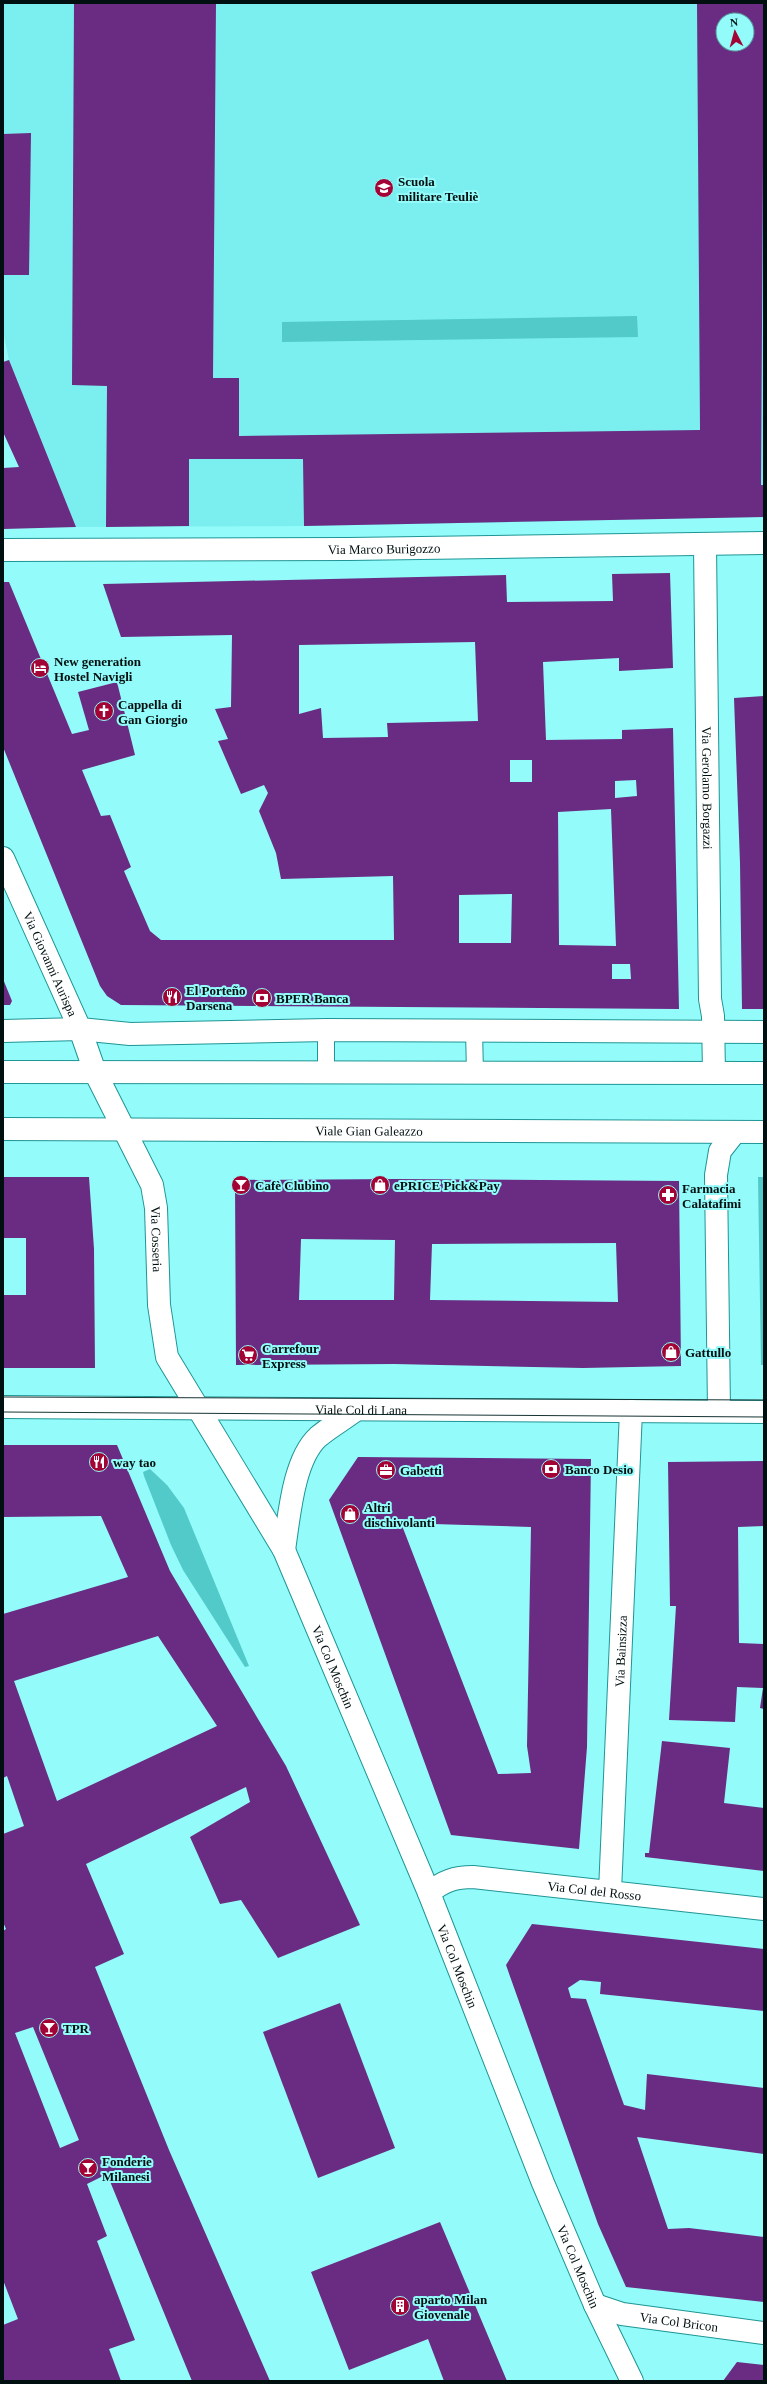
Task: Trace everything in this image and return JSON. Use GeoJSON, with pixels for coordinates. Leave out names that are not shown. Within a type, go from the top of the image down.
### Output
{"type":"FeatureCollection","features":[{"type":"Feature","properties":{"kind":"street","name":"Via Marco Burigozzo"},"geometry":{"type":"LineString","coordinates":[[3,550],[349,549],[764,543]]}},
{"type":"Feature","properties":{"kind":"street","name":"Via Gerolamo Borgazzi"},"geometry":{"type":"LineString","coordinates":[[705,544],[710,999],[713,1032]]}},
{"type":"Feature","properties":{"kind":"street","name":"Via Giovanni Aurispa"},"geometry":{"type":"LineString","coordinates":[[3,858],[80,1029],[96,1072]]}},
{"type":"Feature","properties":{"kind":"street"},"geometry":{"type":"LineString","coordinates":[[3,1031],[80,1029],[130,1034],[326,1030],[764,1032]]}},
{"type":"Feature","properties":{"kind":"street"},"geometry":{"type":"LineString","coordinates":[[713,1032],[714,1073]]}},
{"type":"Feature","properties":{"kind":"street"},"geometry":{"type":"LineString","coordinates":[[3,1072],[764,1073]]}},
{"type":"Feature","properties":{"kind":"street","name":"Via Cosseria"},"geometry":{"type":"LineString","coordinates":[[96,1072],[152,1185],[156,1208],[160,1306],[167,1357],[200,1410]]}},
{"type":"Feature","properties":{"kind":"street","name":"Viale Gian Galeazzo"},"geometry":{"type":"LineString","coordinates":[[3,1129],[764,1132]]}},
{"type":"Feature","properties":{"kind":"street"},"geometry":{"type":"LineString","coordinates":[[719,1411],[716,1175],[720,1151],[735,1132]]}},
{"type":"Feature","properties":{"kind":"street","name":"Viale Col di Lana"},"geometry":{"type":"LineString","coordinates":[[3,1407],[200,1410],[764,1412]]}},
{"type":"Feature","properties":{"kind":"street","name":"Via Col Moschin"},"geometry":{"type":"LineString","coordinates":[[200,1410],[284,1550],[429,1893],[543,2183],[595,2305],[632,2381]]}},
{"type":"Feature","properties":{"kind":"street"},"geometry":{"type":"LineString","coordinates":[[284,1550],[293,1493],[304,1458],[317,1438],[356,1410]]}},
{"type":"Feature","properties":{"kind":"street","name":"Via Bainsizza"},"geometry":{"type":"LineString","coordinates":[[610,1891],[631,1411]]}},
{"type":"Feature","properties":{"kind":"street","name":"Via Col del Rosso"},"geometry":{"type":"LineString","coordinates":[[429,1893],[438,1885],[458,1877],[610,1891],[764,1909]]}},
{"type":"Feature","properties":{"kind":"street","name":"Via Col Bricon"},"geometry":{"type":"LineString","coordinates":[[595,2305],[622,2314],[764,2333]]}},
{"type":"Feature","properties":{"kind":"lane"},"geometry":{"type":"LineString","coordinates":[[326,1030],[326,1072]]}},
{"type":"Feature","properties":{"kind":"lane"},"geometry":{"type":"LineString","coordinates":[[474,1030],[475,1073]]}},
{"type":"Feature","properties":{"kind":"shaded area","name":"Scuola militare Teuliè"},"geometry":{"type":"Polygon","coordinates":[[[3,3],[764,3],[764,517],[304,526],[76,527],[9,360],[3,331],[3,3]]]}},
{"type":"Feature","properties":{"kind":"shaded area"},"geometry":{"type":"Polygon","coordinates":[[[637,316],[638,337],[282,342],[282,322],[637,316]]]}},
{"type":"Feature","properties":{"kind":"shaded area"},"geometry":{"type":"Polygon","coordinates":[[[758,1177],[764,1177],[764,1365],[761,1365],[758,1177]]]}},
{"type":"Feature","properties":{"kind":"shaded area"},"geometry":{"type":"Polygon","coordinates":[[[150,1469],[167,1485],[184,1508],[249,1666],[245,1667],[183,1570],[171,1545],[144,1476],[143,1472],[150,1469]]]}},
{"type":"Feature","properties":{"kind":"building"},"geometry":{"type":"Polygon","coordinates":[[[74,3],[216,3],[213,378],[239,378],[239,436],[700,430],[697,3],[764,3],[761,485],[764,485],[764,517],[304,526],[303,459],[189,459],[189,526],[106,527],[107,386],[72,385],[74,3]]]}},
{"type":"Feature","properties":{"kind":"building"},"geometry":{"type":"Polygon","coordinates":[[[31,133],[29,275],[3,275],[3,134],[31,133]]]}},
{"type":"Feature","properties":{"kind":"building"},"geometry":{"type":"Polygon","coordinates":[[[9,360],[76,527],[3,529],[3,468],[19,467],[3,432],[3,362],[9,360]]]}},
{"type":"Feature","properties":{"kind":"building"},"geometry":{"type":"Polygon","coordinates":[[[670,573],[673,668],[619,671],[619,658],[543,662],[546,740],[622,739],[622,730],[673,728],[679,1009],[121,1005],[107,996],[100,986],[3,747],[3,582],[9,582],[72,734],[89,730],[78,692],[117,682],[135,755],[82,770],[101,816],[110,815],[131,867],[124,871],[150,931],[161,940],[394,940],[393,876],[281,879],[276,853],[259,811],[268,793],[264,785],[241,794],[218,741],[228,739],[215,709],[231,707],[232,635],[121,637],[103,584],[506,575],[507,602],[613,601],[612,574],[670,573]],[[475,642],[299,645],[299,714],[321,708],[323,738],[388,737],[387,723],[478,721],[475,642]],[[510,760],[510,782],[532,782],[532,760],[510,760]],[[636,780],[615,781],[615,798],[637,796],[636,780]],[[611,809],[558,812],[559,945],[616,946],[611,809]],[[512,894],[459,895],[459,943],[511,943],[512,894]],[[612,964],[612,979],[631,979],[630,964],[612,964]]]}},
{"type":"Feature","properties":{"kind":"building"},"geometry":{"type":"Polygon","coordinates":[[[764,696],[764,1009],[742,1009],[740,863],[734,698],[764,696]]]}},
{"type":"Feature","properties":{"kind":"building"},"geometry":{"type":"Polygon","coordinates":[[[3,979],[12,1001],[10,1005],[3,1005],[3,979]]]}},
{"type":"Feature","properties":{"kind":"building"},"geometry":{"type":"Polygon","coordinates":[[[3,1177],[89,1177],[94,1249],[95,1368],[3,1368],[3,1295],[26,1295],[26,1238],[3,1238],[3,1177]]]}},
{"type":"Feature","properties":{"kind":"building"},"geometry":{"type":"Polygon","coordinates":[[[396,1179],[679,1181],[681,1366],[583,1368],[394,1364],[236,1365],[235,1180],[396,1179]],[[301,1239],[299,1300],[394,1300],[395,1240],[301,1239]],[[616,1243],[432,1244],[430,1300],[618,1302],[616,1243]]]}},
{"type":"Feature","properties":{"kind":"building"},"geometry":{"type":"Polygon","coordinates":[[[3,1445],[117,1445],[170,1571],[286,1766],[360,1925],[278,1958],[241,1900],[220,1904],[190,1837],[250,1802],[246,1787],[86,1864],[124,1954],[95,1967],[169,2150],[270,2381],[192,2381],[107,2174],[87,2184],[107,2236],[97,2241],[135,2340],[109,2349],[121,2381],[3,2381],[3,2325],[18,2319],[3,2280],[3,1931],[6,1929],[3,1922],[3,1834],[24,1826],[7,1776],[3,1778],[3,1614],[128,1577],[101,1516],[3,1517],[3,1445]],[[158,1636],[14,1681],[57,1801],[217,1726],[158,1636]],[[33,2027],[15,2033],[60,2148],[79,2140],[33,2027]]]}},
{"type":"Feature","properties":{"kind":"building"},"geometry":{"type":"Polygon","coordinates":[[[358,1457],[591,1459],[587,1747],[579,1849],[451,1835],[329,1500],[358,1457]],[[401,1523],[498,1774],[531,1773],[527,1746],[531,1527],[401,1523]]]}},
{"type":"Feature","properties":{"kind":"building"},"geometry":{"type":"Polygon","coordinates":[[[764,1461],[764,1526],[738,1527],[739,1643],[764,1644],[764,1709],[760,1708],[763,1688],[737,1687],[735,1722],[669,1720],[676,1606],[670,1606],[668,1462],[764,1461]]]}},
{"type":"Feature","properties":{"kind":"building"},"geometry":{"type":"Polygon","coordinates":[[[662,1741],[730,1748],[724,1803],[764,1808],[764,1871],[645,1857],[645,1853],[649,1853],[662,1741]]]}},
{"type":"Feature","properties":{"kind":"building"},"geometry":{"type":"Polygon","coordinates":[[[532,1924],[764,1949],[764,2011],[600,1994],[601,1982],[580,1980],[568,1988],[571,1998],[586,1999],[624,2105],[645,2110],[647,2074],[764,2088],[764,2154],[637,2137],[668,2229],[689,2228],[764,2237],[764,2302],[626,2287],[598,2224],[506,1965],[532,1924]]]}},
{"type":"Feature","properties":{"kind":"building"},"geometry":{"type":"Polygon","coordinates":[[[340,2003],[395,2148],[318,2178],[263,2032],[340,2003]]]}},
{"type":"Feature","properties":{"kind":"building","name":"aparto Milan Giovenale"},"geometry":{"type":"Polygon","coordinates":[[[440,2222],[507,2381],[444,2381],[428,2339],[349,2370],[311,2272],[440,2222]]]}},
{"type":"Feature","properties":{"kind":"building"},"geometry":{"type":"Polygon","coordinates":[[[737,2362],[764,2365],[764,2381],[723,2381],[737,2362]]]}},
{"type":"Feature","properties":{"kind":"tram line"},"geometry":{"type":"LineString","coordinates":[[3,1397],[764,1400]]}},
{"type":"Feature","properties":{"kind":"tram line"},"geometry":{"type":"LineString","coordinates":[[3,1412],[764,1417]]}},
{"type":"Feature","properties":{"kind":"place","name":"Scuola militare Teuliè"},"geometry":{"type":"Point","coordinates":[384,188]}},
{"type":"Feature","properties":{"kind":"place","name":"New generation Hostel Navigli"},"geometry":{"type":"Point","coordinates":[40,668]}},
{"type":"Feature","properties":{"kind":"place","name":"Cappella di Gan Giorgio"},"geometry":{"type":"Point","coordinates":[104,711]}},
{"type":"Feature","properties":{"kind":"place","name":"El Porteño Darsena"},"geometry":{"type":"Point","coordinates":[172,997]}},
{"type":"Feature","properties":{"kind":"place","name":"BPER Banca"},"geometry":{"type":"Point","coordinates":[262,998]}},
{"type":"Feature","properties":{"kind":"place","name":"Cafè Clubino"},"geometry":{"type":"Point","coordinates":[241,1185]}},
{"type":"Feature","properties":{"kind":"place","name":"ePRICE Pick&Pay"},"geometry":{"type":"Point","coordinates":[380,1185]}},
{"type":"Feature","properties":{"kind":"place","name":"Farmacia Calatafimi"},"geometry":{"type":"Point","coordinates":[668,1195]}},
{"type":"Feature","properties":{"kind":"place","name":"Gattullo"},"geometry":{"type":"Point","coordinates":[671,1352]}},
{"type":"Feature","properties":{"kind":"place","name":"Carrefour Express"},"geometry":{"type":"Point","coordinates":[248,1355]}},
{"type":"Feature","properties":{"kind":"place","name":"way tao"},"geometry":{"type":"Point","coordinates":[99,1462]}},
{"type":"Feature","properties":{"kind":"place","name":"Banco Desio"},"geometry":{"type":"Point","coordinates":[551,1469]}},
{"type":"Feature","properties":{"kind":"place","name":"Gabetti"},"geometry":{"type":"Point","coordinates":[386,1470]}},
{"type":"Feature","properties":{"kind":"place","name":"Altri dischivolanti"},"geometry":{"type":"Point","coordinates":[350,1514]}},
{"type":"Feature","properties":{"kind":"place","name":"TPR"},"geometry":{"type":"Point","coordinates":[49,2028]}},
{"type":"Feature","properties":{"kind":"place","name":"Fonderie Milanesi"},"geometry":{"type":"Point","coordinates":[88,2168]}},
{"type":"Feature","properties":{"kind":"place","name":"aparto Milan Giovenale"},"geometry":{"type":"Point","coordinates":[400,2306]}}]}
